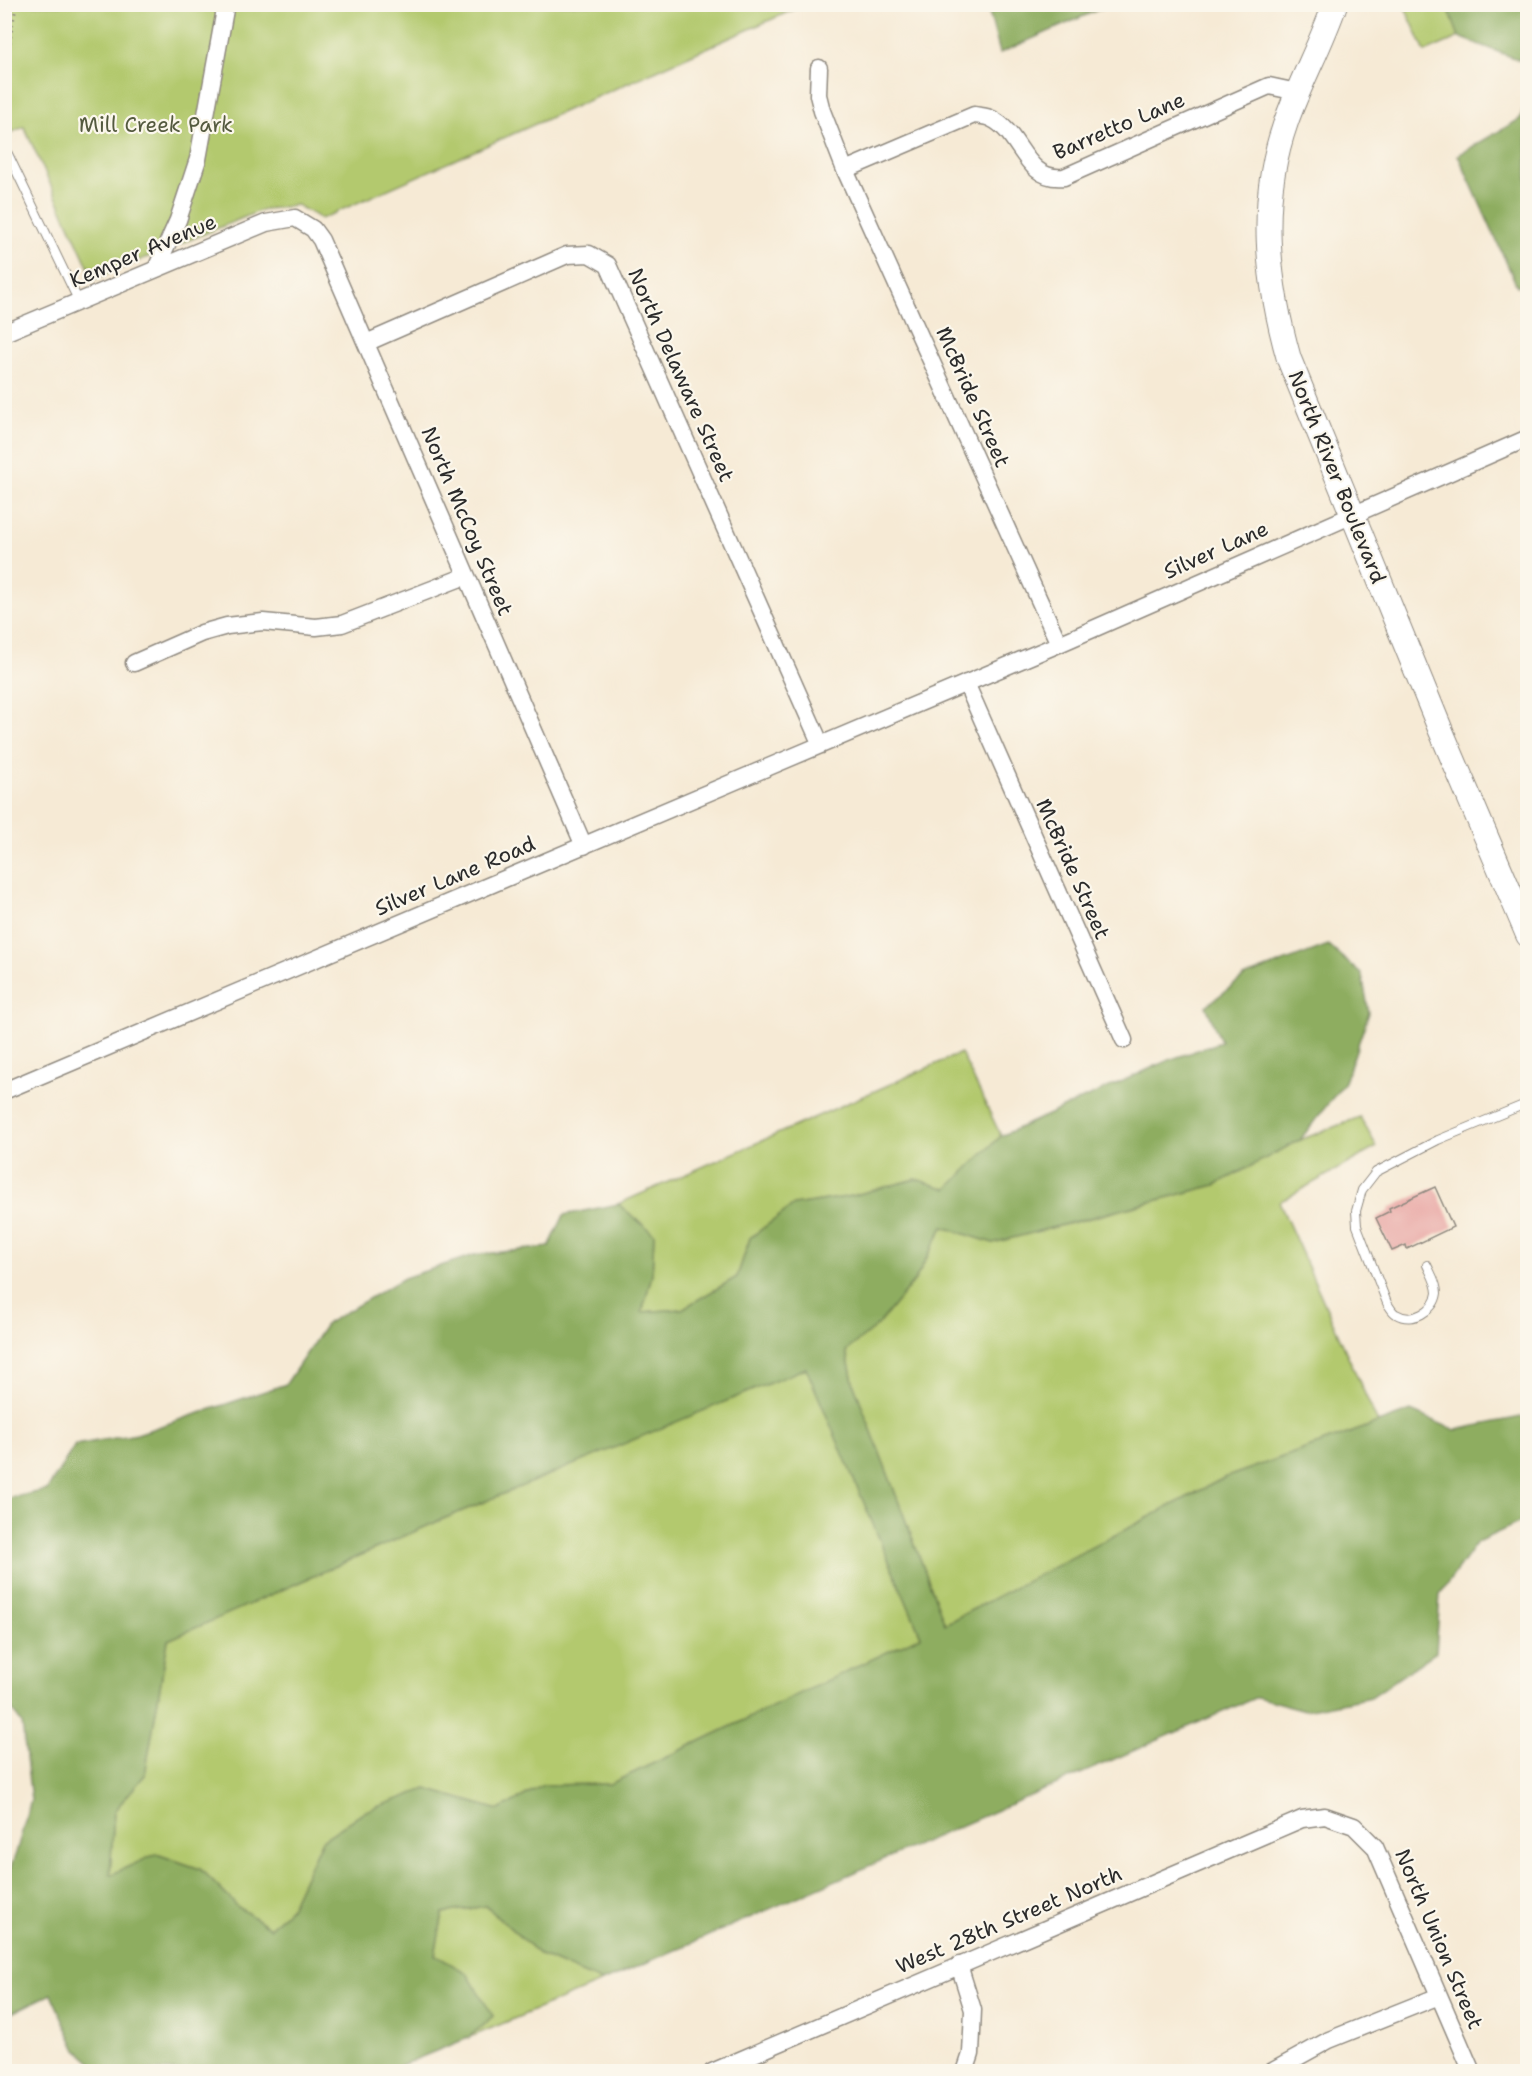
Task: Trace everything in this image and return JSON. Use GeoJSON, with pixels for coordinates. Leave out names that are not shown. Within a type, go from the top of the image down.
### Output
{"type":"FeatureCollection","features":[{"type":"Feature","properties":{"kind":"main road","name":"North River Boulevard"},"geometry":{"type":"LineString","coordinates":[[1335,4],[1285,123],[1274,162],[1267,213],[1269,265],[1277,316],[1289,359],[1527,935]]}},
{"type":"Feature","properties":{"kind":"street"},"geometry":{"type":"LineString","coordinates":[[156,269],[178,220],[198,159],[226,4]]}},
{"type":"Feature","properties":{"kind":"street","name":"McBride Street"},"geometry":{"type":"LineString","coordinates":[[819,68],[818,95],[822,111],[845,170],[1059,644]]}},
{"type":"Feature","properties":{"kind":"street","name":"Barretto Lane"},"geometry":{"type":"LineString","coordinates":[[845,170],[974,115],[991,118],[1005,128],[1028,160],[1040,172],[1052,179],[1064,177],[1269,86],[1297,92]]}},
{"type":"Feature","properties":{"kind":"street","name":"Kemper Avenue"},"geometry":{"type":"LineString","coordinates":[[4,333],[266,223],[295,218],[300,221]]}},
{"type":"Feature","properties":{"kind":"street","name":"North McCoy Street"},"geometry":{"type":"LineString","coordinates":[[300,221],[313,229],[321,240],[584,846]]}},
{"type":"Feature","properties":{"kind":"street","name":"North Delaware Street"},"geometry":{"type":"LineString","coordinates":[[366,343],[567,255],[589,254],[608,265],[821,745]]}},
{"type":"Feature","properties":{"kind":"street","name":"Silver Lane"},"geometry":{"type":"LineString","coordinates":[[923,702],[1527,438]]}},
{"type":"Feature","properties":{"kind":"street"},"geometry":{"type":"LineString","coordinates":[[134,663],[202,633],[228,626],[263,622],[316,627],[342,624],[466,576]]}},
{"type":"Feature","properties":{"kind":"street","name":"McBride Street"},"geometry":{"type":"LineString","coordinates":[[966,683],[1124,1040]]}},
{"type":"Feature","properties":{"kind":"street","name":"Silver Lane Road"},"geometry":{"type":"LineString","coordinates":[[4,1091],[923,702]]}},
{"type":"Feature","properties":{"kind":"street","name":"West 28th Street North"},"geometry":{"type":"LineString","coordinates":[[712,2072],[1302,1820],[1325,1816]]}},
{"type":"Feature","properties":{"kind":"street","name":"North Union Street"},"geometry":{"type":"LineString","coordinates":[[1325,1816],[1354,1826],[1375,1847],[1472,2072]]}},
{"type":"Feature","properties":{"kind":"street"},"geometry":{"type":"LineString","coordinates":[[959,1965],[973,2010],[971,2054],[965,2072]]}},
{"type":"Feature","properties":{"kind":"street"},"geometry":{"type":"LineString","coordinates":[[1271,2072],[1329,2040],[1439,1996]]}},
{"type":"Feature","properties":{"kind":"lane"},"geometry":{"type":"LineString","coordinates":[[8,154],[79,302]]}},
{"type":"Feature","properties":{"kind":"lane"},"geometry":{"type":"LineString","coordinates":[[1427,1265],[1435,1281],[1437,1294],[1433,1303],[1424,1313],[1415,1318],[1394,1314],[1387,1303],[1356,1226],[1356,1211],[1362,1190],[1376,1172],[1438,1140],[1527,1103]]}},
{"type":"Feature","properties":{"kind":"path"},"geometry":{"type":"LineString","coordinates":[[9,133],[6,87],[10,31],[17,4]]}},
{"type":"Feature","properties":{"kind":"green space"},"geometry":{"type":"Polygon","coordinates":[[[987,4],[1109,4],[1109,5],[1000,53],[987,4]]]}},
{"type":"Feature","properties":{"kind":"green space"},"geometry":{"type":"Polygon","coordinates":[[[1527,4],[1528,7],[1425,52],[1404,5],[1527,4]]]}},
{"type":"Feature","properties":{"kind":"green space","name":"Mill Creek Park"},"geometry":{"type":"Polygon","coordinates":[[[5,5],[804,5],[321,219],[297,205],[262,210],[94,279],[24,127],[5,135],[5,5]]]}},
{"type":"Feature","properties":{"kind":"green space"},"geometry":{"type":"Polygon","coordinates":[[[1447,5],[1527,5],[1527,63],[1459,37],[1447,5]]]}},
{"type":"Feature","properties":{"kind":"green space"},"geometry":{"type":"Polygon","coordinates":[[[1527,98],[1527,282],[1517,286],[1458,155],[1520,119],[1527,98]]]}},
{"type":"Feature","properties":{"kind":"green space"},"geometry":{"type":"Polygon","coordinates":[[[1328,945],[1362,975],[1369,1013],[1345,1082],[1300,1140],[1215,1185],[993,1243],[943,1227],[915,1280],[878,1325],[846,1351],[854,1385],[945,1624],[1224,1478],[1411,1411],[1455,1430],[1521,1417],[1527,1418],[1527,1519],[1477,1542],[1440,1594],[1436,1652],[1371,1697],[1305,1710],[1257,1697],[602,1982],[540,1955],[486,1906],[443,1913],[435,1955],[467,1973],[493,2016],[468,2038],[387,2071],[101,2071],[77,2050],[51,1994],[5,2016],[5,1883],[31,1800],[22,1723],[5,1701],[5,1499],[47,1490],[75,1445],[137,1434],[286,1384],[327,1323],[404,1278],[474,1255],[549,1247],[564,1215],[618,1204],[654,1234],[652,1275],[642,1312],[682,1309],[737,1277],[750,1238],[794,1205],[847,1197],[916,1179],[947,1189],[1001,1136],[1169,1060],[1221,1042],[1206,1006],[1244,977],[1328,945]],[[806,1368],[443,1519],[168,1640],[145,1775],[114,1811],[110,1875],[156,1854],[200,1869],[238,1907],[270,1928],[290,1908],[322,1840],[366,1811],[426,1789],[499,1810],[543,1785],[610,1784],[921,1636],[806,1368]]]}},
{"type":"Feature","properties":{"kind":"green space"},"geometry":{"type":"Polygon","coordinates":[[[961,1053],[1001,1136],[947,1190],[916,1179],[847,1197],[794,1205],[750,1238],[737,1277],[682,1309],[642,1312],[652,1275],[654,1234],[618,1204],[961,1053]]]}},
{"type":"Feature","properties":{"kind":"green space"},"geometry":{"type":"Polygon","coordinates":[[[1360,1117],[1377,1147],[1279,1202],[1378,1423],[1224,1478],[945,1624],[854,1385],[846,1351],[878,1325],[915,1280],[943,1227],[993,1243],[1087,1219],[1215,1185],[1300,1140],[1360,1117]]]}},
{"type":"Feature","properties":{"kind":"green space"},"geometry":{"type":"Polygon","coordinates":[[[807,1367],[921,1636],[610,1784],[543,1785],[499,1810],[426,1789],[322,1840],[290,1908],[270,1928],[238,1907],[200,1869],[157,1854],[110,1875],[114,1811],[145,1775],[168,1640],[443,1519],[807,1367]]]}},
{"type":"Feature","properties":{"kind":"green space"},"geometry":{"type":"Polygon","coordinates":[[[486,1906],[540,1955],[602,1982],[468,2038],[493,2016],[435,1955],[443,1913],[486,1906]]]}},
{"type":"Feature","properties":{"kind":"building"},"geometry":{"type":"Polygon","coordinates":[[[1435,1187],[1453,1227],[1407,1249],[1406,1245],[1392,1251],[1376,1218],[1390,1211],[1389,1208],[1435,1187]]]}}]}
